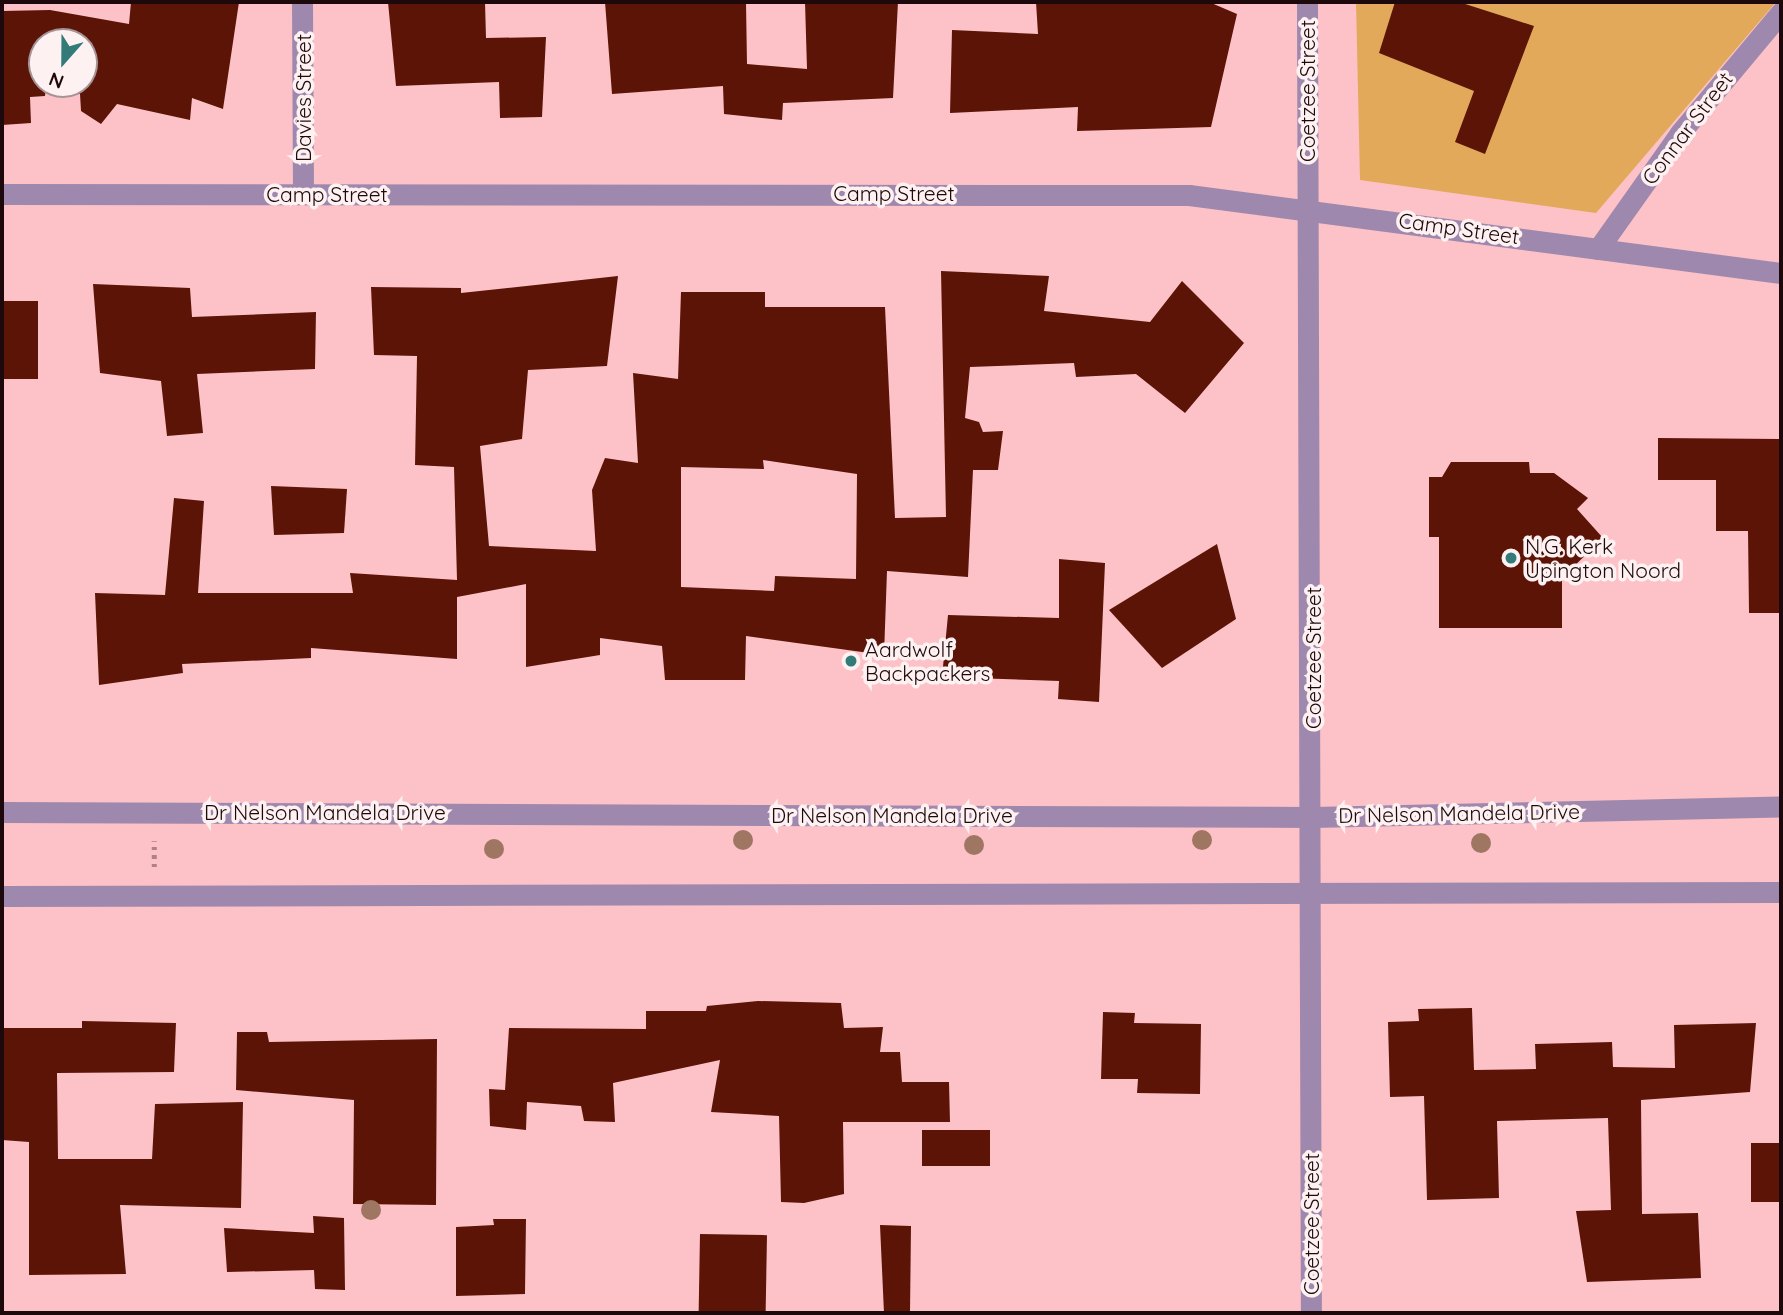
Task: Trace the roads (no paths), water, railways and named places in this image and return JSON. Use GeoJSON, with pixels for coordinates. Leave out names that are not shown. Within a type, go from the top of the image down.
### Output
{"type":"FeatureCollection","features":[{"type":"Feature","properties":{"kind":"street","name":"Davies Street"},"geometry":{"type":"LineString","coordinates":[[302,2],[303,194]]}},
{"type":"Feature","properties":{"kind":"street","name":"Coetzee Street"},"geometry":{"type":"LineString","coordinates":[[1307,2],[1313,817],[1310,896],[1311,1313]]}},
{"type":"Feature","properties":{"kind":"street","name":"Connar Street"},"geometry":{"type":"LineString","coordinates":[[1598,248],[1680,133],[1781,12]]}},
{"type":"Feature","properties":{"kind":"street","name":"Camp Street"},"geometry":{"type":"LineString","coordinates":[[2,194],[1148,193],[1308,206],[1781,274]]}},
{"type":"Feature","properties":{"kind":"street","name":"Dr Nelson Mandela Drive"},"geometry":{"type":"LineString","coordinates":[[2,812],[1313,817],[1781,806]]}},
{"type":"Feature","properties":{"kind":"street"},"geometry":{"type":"LineString","coordinates":[[2,896],[1310,896],[1781,892]]}},
{"type":"Feature","properties":{"kind":"place","name":"N.G. Kerk Upington Noord"},"geometry":{"type":"Point","coordinates":[1511,558]}},
{"type":"Feature","properties":{"kind":"place","name":"Aardwolf Backpackers"},"geometry":{"type":"Point","coordinates":[851,661]}}]}
